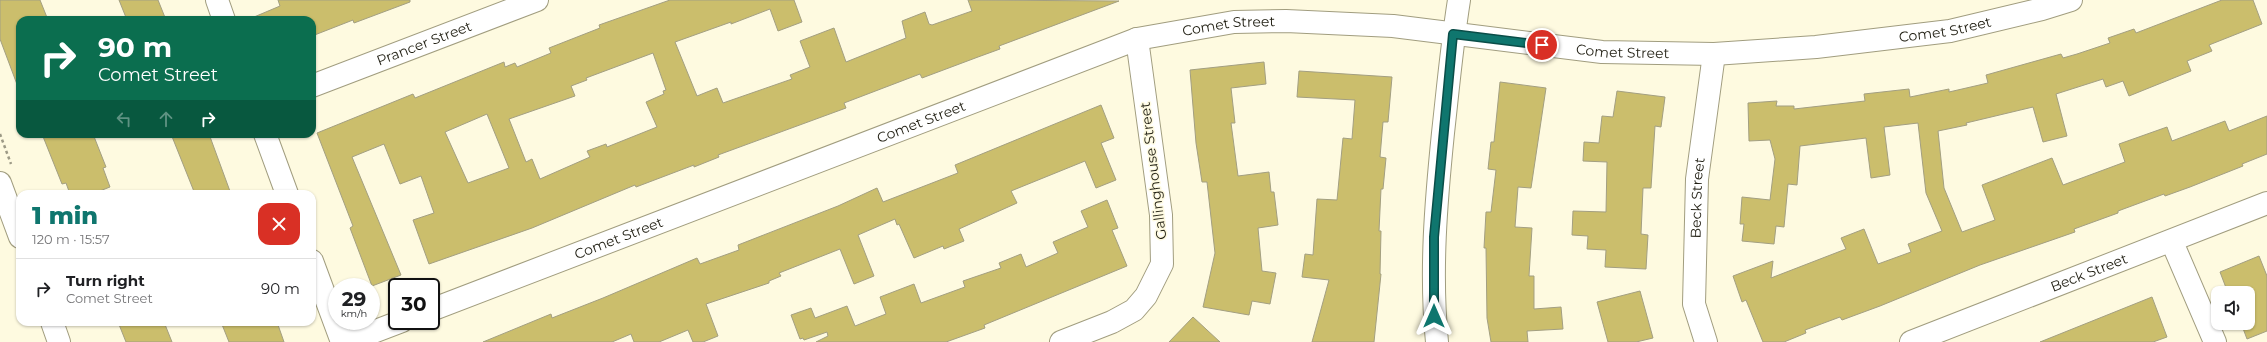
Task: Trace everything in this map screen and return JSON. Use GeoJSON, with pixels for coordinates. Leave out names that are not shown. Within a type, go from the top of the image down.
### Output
{"type":"FeatureCollection","features":[{"type":"Feature","properties":{"kind":"street"},"geometry":{"type":"LineString","coordinates":[[217,0],[223,16]]}},
{"type":"Feature","properties":{"kind":"street","name":"Prancer Street"},"geometry":{"type":"LineString","coordinates":[[316,84],[537,0]]}},
{"type":"Feature","properties":{"kind":"street"},"geometry":{"type":"LineString","coordinates":[[1437,342],[1434,316],[1434,237],[1453,34],[1459,0]]}},
{"type":"Feature","properties":{"kind":"street","name":"Comet Street"},"geometry":{"type":"LineString","coordinates":[[440,307],[1137,39],[1234,22],[1286,21],[1393,26],[1602,52],[1714,54],[1816,47],[1950,31],[2042,9],[2071,0]]}},
{"type":"Feature","properties":{"kind":"street","name":"Gallinghouse Street"},"geometry":{"type":"LineString","coordinates":[[1060,342],[1112,322],[1134,310],[1146,296],[1162,264],[1161,215],[1137,39]]}},
{"type":"Feature","properties":{"kind":"street","name":"Beck Street"},"geometry":{"type":"LineString","coordinates":[[1706,342],[1694,304],[1696,179],[1714,54]]}},
{"type":"Feature","properties":{"kind":"street"},"geometry":{"type":"LineString","coordinates":[[266,138],[286,190]]}},
{"type":"Feature","properties":{"kind":"street"},"geometry":{"type":"LineString","coordinates":[[0,183],[16,225]]}},
{"type":"Feature","properties":{"kind":"street","name":"Beck Street"},"geometry":{"type":"LineString","coordinates":[[1911,342],[2172,242],[2267,203]]}},
{"type":"Feature","properties":{"kind":"street"},"geometry":{"type":"LineString","coordinates":[[2172,242],[2215,342]]}},
{"type":"Feature","properties":{"kind":"street"},"geometry":{"type":"LineString","coordinates":[[316,272],[342,342]]}},
{"type":"Feature","properties":{"kind":"street"},"geometry":{"type":"LineString","coordinates":[[53,326],[59,342]]}},
{"type":"Feature","properties":{"kind":"street"},"geometry":{"type":"LineString","coordinates":[[348,342],[388,326]]}},
{"type":"Feature","properties":{"kind":"path"},"geometry":{"type":"LineString","coordinates":[[0,134],[4,144]]}},
{"type":"Feature","properties":{"kind":"building"},"geometry":{"type":"Polygon","coordinates":[[[0,0],[40,0],[46,16],[16,16],[16,82],[0,39],[0,0]]]}},
{"type":"Feature","properties":{"kind":"building"},"geometry":{"type":"Polygon","coordinates":[[[119,0],[158,0],[164,16],[125,16],[119,0]]]}},
{"type":"Feature","properties":{"kind":"building"},"geometry":{"type":"Polygon","coordinates":[[[278,0],[410,0],[410,2],[354,23],[353,20],[316,34],[316,16],[256,16],[280,6],[278,0]]]}},
{"type":"Feature","properties":{"kind":"building"},"geometry":{"type":"Polygon","coordinates":[[[670,0],[794,0],[802,22],[778,31],[770,9],[731,24],[731,22],[675,42],[697,96],[717,88],[723,103],[792,79],[790,75],[810,67],[800,41],[834,28],[846,62],[906,38],[902,21],[925,12],[929,24],[932,25],[972,11],[968,0],[1119,1],[999,46],[1000,49],[922,78],[920,74],[844,103],[846,108],[718,155],[719,157],[694,167],[694,165],[636,187],[635,185],[532,228],[429,264],[413,220],[434,213],[421,176],[400,184],[384,144],[352,157],[401,275],[388,278],[388,280],[380,283],[380,278],[369,278],[350,228],[353,226],[317,133],[413,94],[415,98],[504,62],[505,67],[515,63],[517,67],[551,53],[549,48],[600,28],[599,25],[670,0]],[[653,53],[586,78],[587,80],[571,86],[575,96],[509,119],[526,162],[532,159],[540,179],[590,157],[587,151],[606,144],[607,147],[657,127],[646,102],[664,94],[663,91],[666,90],[653,53]],[[487,114],[445,132],[468,183],[509,168],[487,114]]]}},
{"type":"Feature","properties":{"kind":"building"},"geometry":{"type":"Polygon","coordinates":[[[2222,0],[2253,0],[2262,24],[2209,45],[2212,51],[2187,61],[2191,71],[2129,96],[2123,81],[2106,87],[2103,79],[2056,94],[2067,136],[2043,142],[2033,107],[1966,123],[1967,125],[1938,131],[1944,188],[1962,232],[1995,220],[1982,185],[2052,158],[2063,185],[2125,162],[2119,144],[2167,127],[2172,141],[2225,121],[2229,131],[2267,116],[2267,154],[2242,164],[2243,166],[2190,187],[2165,196],[2164,194],[2118,211],[2118,213],[2074,229],[2075,232],[1980,265],[1842,320],[1840,317],[1805,330],[1806,333],[1784,342],[1763,342],[1746,300],[1742,302],[1733,276],[1773,261],[1771,278],[1846,249],[1841,238],[1864,229],[1878,264],[1911,252],[1908,244],[1942,231],[1926,193],[1918,123],[1884,127],[1890,175],[1871,178],[1866,138],[1800,146],[1797,185],[1788,184],[1784,227],[1776,226],[1774,244],[1742,241],[1744,224],[1740,224],[1742,197],[1770,200],[1775,159],[1770,140],[1749,141],[1748,103],[1777,101],[1776,106],[1794,106],[1794,109],[1865,101],[1864,94],[1909,89],[1910,97],[1949,89],[1949,92],[1988,83],[1986,75],[2061,54],[2063,58],[2110,43],[2108,38],[2134,29],[2136,33],[2222,0]]]}},
{"type":"Feature","properties":{"kind":"building"},"geometry":{"type":"Polygon","coordinates":[[[1264,62],[1266,84],[1231,88],[1235,123],[1231,123],[1238,176],[1269,172],[1271,192],[1274,192],[1278,225],[1258,228],[1262,271],[1276,273],[1270,304],[1252,301],[1249,315],[1203,307],[1215,253],[1207,182],[1202,182],[1196,143],[1190,70],[1264,62]]]}},
{"type":"Feature","properties":{"kind":"building"},"geometry":{"type":"Polygon","coordinates":[[[1299,71],[1392,77],[1388,122],[1383,122],[1380,157],[1386,158],[1383,189],[1381,189],[1379,231],[1381,231],[1381,274],[1374,342],[1312,342],[1329,280],[1302,277],[1305,254],[1313,255],[1317,199],[1337,200],[1343,138],[1352,139],[1355,100],[1297,97],[1299,71]]]}},
{"type":"Feature","properties":{"kind":"building"},"geometry":{"type":"Polygon","coordinates":[[[1500,82],[1546,88],[1531,188],[1518,187],[1515,227],[1532,228],[1529,276],[1534,276],[1534,309],[1561,307],[1563,329],[1527,331],[1528,342],[1491,342],[1487,318],[1486,248],[1484,248],[1486,212],[1491,212],[1496,170],[1488,169],[1491,142],[1494,142],[1500,82]]]}},
{"type":"Feature","properties":{"kind":"building"},"geometry":{"type":"Polygon","coordinates":[[[1617,91],[1665,97],[1661,127],[1655,126],[1651,188],[1643,188],[1641,234],[1648,235],[1646,269],[1605,267],[1606,250],[1587,249],[1588,236],[1572,235],[1573,211],[1606,212],[1607,162],[1583,161],[1584,142],[1599,143],[1602,116],[1613,117],[1617,91]]]}},
{"type":"Feature","properties":{"kind":"building"},"geometry":{"type":"Polygon","coordinates":[[[1101,105],[1114,138],[1101,143],[1116,180],[1096,188],[1085,161],[1011,191],[1017,203],[959,229],[964,241],[944,249],[943,246],[914,258],[899,224],[897,225],[895,219],[858,235],[874,276],[854,284],[840,249],[779,273],[781,276],[769,281],[769,283],[706,304],[718,336],[703,342],[693,342],[688,330],[659,342],[634,342],[631,334],[612,342],[483,342],[551,314],[552,318],[603,298],[697,258],[700,264],[739,250],[738,245],[838,206],[877,188],[883,202],[958,173],[955,165],[1101,105]]]}},
{"type":"Feature","properties":{"kind":"building"},"geometry":{"type":"Polygon","coordinates":[[[44,138],[95,138],[106,167],[103,168],[110,187],[102,190],[69,190],[66,183],[62,184],[44,138]]]}},
{"type":"Feature","properties":{"kind":"building"},"geometry":{"type":"Polygon","coordinates":[[[173,138],[210,138],[230,190],[193,190],[173,138]]]}},
{"type":"Feature","properties":{"kind":"building"},"geometry":{"type":"Polygon","coordinates":[[[1107,200],[1118,228],[1112,230],[1127,266],[984,325],[985,328],[946,342],[816,342],[828,336],[827,332],[804,340],[803,338],[800,339],[791,315],[811,308],[815,318],[847,306],[855,326],[886,314],[880,297],[914,284],[921,303],[965,287],[963,281],[1001,268],[999,263],[1021,254],[1026,267],[1058,253],[1053,242],[1088,227],[1081,211],[1107,200]]]}},
{"type":"Feature","properties":{"kind":"building"},"geometry":{"type":"Polygon","coordinates":[[[2259,256],[2267,276],[2267,331],[2247,339],[2244,330],[2255,330],[2255,286],[2225,286],[2220,272],[2259,256]]]}},
{"type":"Feature","properties":{"kind":"building"},"geometry":{"type":"Polygon","coordinates":[[[1640,291],[1653,338],[1636,342],[1608,342],[1597,302],[1640,291]]]}},
{"type":"Feature","properties":{"kind":"building"},"geometry":{"type":"Polygon","coordinates":[[[2152,297],[2167,337],[2153,342],[2040,342],[2152,297]]]}},
{"type":"Feature","properties":{"kind":"building"},"geometry":{"type":"Polygon","coordinates":[[[1193,317],[1220,342],[1169,342],[1193,317]]]}},
{"type":"Feature","properties":{"kind":"building"},"geometry":{"type":"Polygon","coordinates":[[[120,326],[166,326],[172,342],[126,342],[120,326]]]}},
{"type":"Feature","properties":{"kind":"building"},"geometry":{"type":"Polygon","coordinates":[[[223,326],[278,326],[284,342],[229,342],[223,326]]]}},
{"type":"Feature","properties":{"kind":"route"},"geometry":{"type":"LineString","coordinates":[[1434,316],[1434,237],[1453,34],[1542,45]]}}]}
